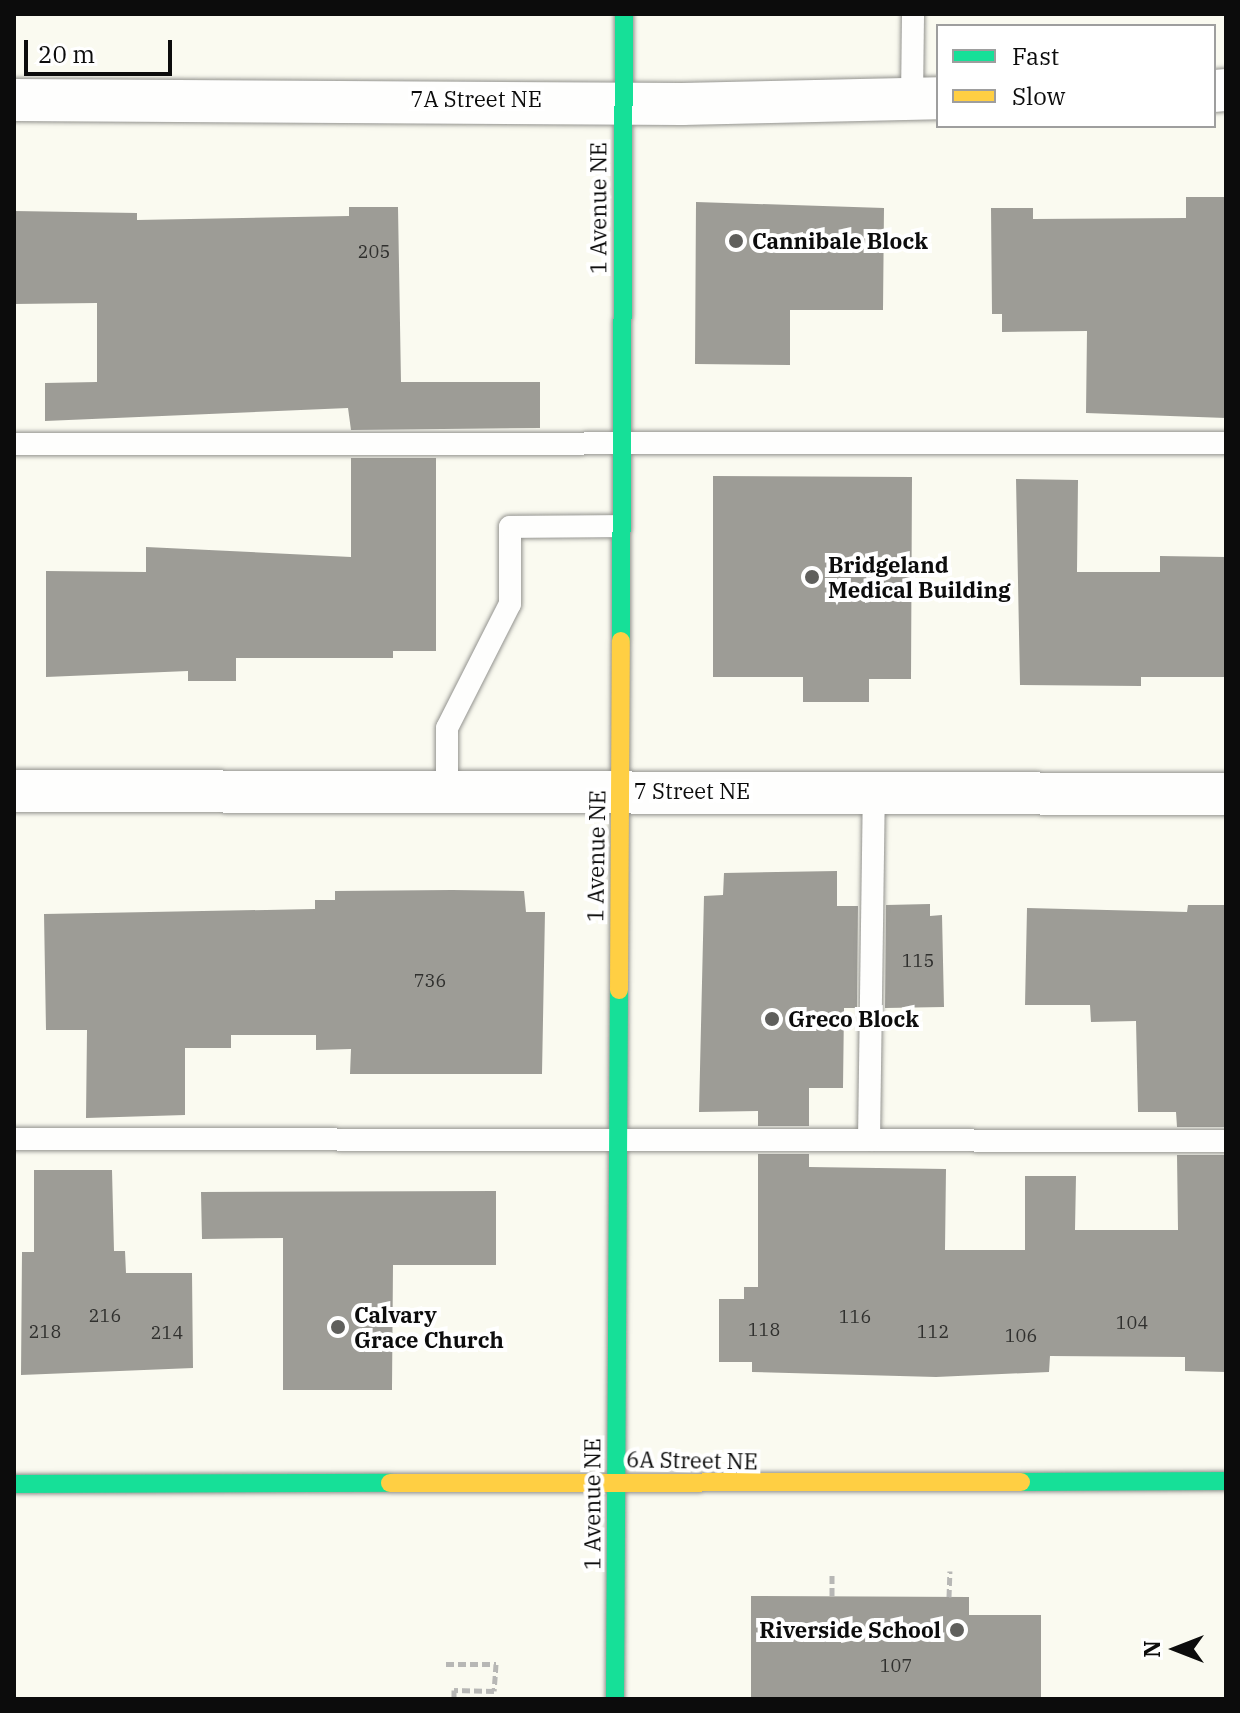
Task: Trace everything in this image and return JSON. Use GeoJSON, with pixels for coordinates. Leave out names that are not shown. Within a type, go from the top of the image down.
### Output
{"type":"FeatureCollection","features":[{"type":"Feature","properties":{"kind":"street","name":"1 Avenue NE"},"geometry":{"type":"LineString","coordinates":[[615,1699],[624,14]]}},
{"type":"Feature","properties":{"kind":"street","name":"7A Street NE"},"geometry":{"type":"LineString","coordinates":[[14,100],[623,102],[925,98]]}},
{"type":"Feature","properties":{"kind":"street","name":"7 Street NE"},"geometry":{"type":"LineString","coordinates":[[14,791],[447,789],[1226,794]]}},
{"type":"Feature","properties":{"kind":"street","name":"6A Street NE"},"geometry":{"type":"LineString","coordinates":[[14,1484],[1226,1481]]}},
{"type":"Feature","properties":{"kind":"lane"},"geometry":{"type":"LineString","coordinates":[[913,14],[925,98]]}},
{"type":"Feature","properties":{"kind":"lane"},"geometry":{"type":"LineString","coordinates":[[14,444],[1226,443]]}},
{"type":"Feature","properties":{"kind":"lane"},"geometry":{"type":"LineString","coordinates":[[447,789],[447,728],[510,604],[510,527],[620,526]]}},
{"type":"Feature","properties":{"kind":"lane"},"geometry":{"type":"LineString","coordinates":[[869,1140],[874,792]]}},
{"type":"Feature","properties":{"kind":"lane"},"geometry":{"type":"LineString","coordinates":[[14,1139],[1226,1141]]}},
{"type":"Feature","properties":{"kind":"path"},"geometry":{"type":"LineString","coordinates":[[949,1597],[950,1571]]}},
{"type":"Feature","properties":{"kind":"path"},"geometry":{"type":"LineString","coordinates":[[832,1575],[832,1596]]}},
{"type":"Feature","properties":{"kind":"path"},"geometry":{"type":"LineString","coordinates":[[446,1664],[496,1664],[494,1691],[454,1690],[454,1699]]}},
{"type":"Feature","properties":{"kind":"building"},"geometry":{"type":"Polygon","coordinates":[[[1186,197],[1226,197],[1226,418],[1086,413],[1087,331],[1002,332],[1002,314],[992,314],[991,208],[1033,208],[1033,219],[1186,218],[1186,197]]]}},
{"type":"Feature","properties":{"kind":"building"},"geometry":{"type":"Polygon","coordinates":[[[696,202],[884,208],[883,310],[790,310],[790,365],[695,364],[696,202]]]}},
{"type":"Feature","properties":{"kind":"building"},"geometry":{"type":"Polygon","coordinates":[[[349,207],[398,207],[401,382],[540,382],[540,428],[351,430],[348,408],[45,421],[45,383],[97,382],[97,303],[14,304],[14,211],[137,213],[137,220],[349,216],[349,207]]]}},
{"type":"Feature","properties":{"kind":"building"},"geometry":{"type":"Polygon","coordinates":[[[351,458],[436,458],[436,651],[393,651],[393,658],[236,658],[236,681],[188,681],[188,671],[46,677],[46,571],[146,572],[146,547],[351,557],[351,458]]]}},
{"type":"Feature","properties":{"kind":"building","name":"Bridgeland Medical Building"},"geometry":{"type":"Polygon","coordinates":[[[713,476],[912,477],[911,679],[869,679],[869,702],[803,702],[803,677],[713,677],[713,476]]]}},
{"type":"Feature","properties":{"kind":"building"},"geometry":{"type":"Polygon","coordinates":[[[1016,479],[1078,480],[1077,572],[1160,572],[1160,556],[1226,557],[1226,677],[1141,677],[1141,686],[1020,685],[1016,479]]]}},
{"type":"Feature","properties":{"kind":"building","name":"Greco Block"},"geometry":{"type":"Polygon","coordinates":[[[837,871],[837,906],[858,906],[857,1008],[844,1008],[843,1088],[809,1088],[809,1126],[758,1126],[758,1111],[699,1112],[704,896],[723,895],[724,873],[837,871]]]}},
{"type":"Feature","properties":{"kind":"building"},"geometry":{"type":"Polygon","coordinates":[[[335,891],[524,891],[526,912],[545,912],[542,1074],[350,1074],[351,1049],[316,1050],[316,1035],[231,1035],[231,1048],[185,1048],[185,1115],[86,1118],[87,1030],[46,1030],[44,914],[315,909],[315,900],[335,900],[335,891]]]}},
{"type":"Feature","properties":{"kind":"building"},"geometry":{"type":"Polygon","coordinates":[[[930,904],[930,916],[942,915],[944,1007],[885,1008],[886,905],[930,904]]]}},
{"type":"Feature","properties":{"kind":"building"},"geometry":{"type":"Polygon","coordinates":[[[1188,905],[1226,905],[1226,1127],[1177,1127],[1176,1112],[1138,1112],[1136,1021],[1091,1022],[1090,1005],[1025,1005],[1027,908],[1187,912],[1188,905]]]}},
{"type":"Feature","properties":{"kind":"building"},"geometry":{"type":"Polygon","coordinates":[[[758,1154],[809,1154],[809,1167],[946,1169],[945,1250],[1025,1250],[1025,1176],[1076,1176],[1075,1230],[1178,1230],[1177,1155],[1226,1155],[1226,1372],[1185,1371],[1185,1357],[1050,1356],[1049,1372],[936,1377],[752,1372],[752,1362],[719,1362],[719,1299],[744,1299],[744,1287],[758,1287],[758,1154]]]}},
{"type":"Feature","properties":{"kind":"building"},"geometry":{"type":"Polygon","coordinates":[[[34,1170],[112,1170],[114,1251],[125,1251],[126,1273],[192,1273],[193,1368],[21,1375],[22,1252],[34,1252],[34,1170]]]}},
{"type":"Feature","properties":{"kind":"building","name":"Calvary Grace Church"},"geometry":{"type":"Polygon","coordinates":[[[496,1191],[496,1265],[393,1265],[392,1390],[283,1390],[283,1238],[202,1239],[201,1192],[496,1191]]]}},
{"type":"Feature","properties":{"kind":"building"},"geometry":{"type":"Polygon","coordinates":[[[751,1596],[969,1597],[969,1615],[1041,1615],[1041,1699],[751,1699],[751,1596]]]}},
{"type":"Feature","properties":{"kind":"traffic: fast"},"geometry":{"type":"LineString","coordinates":[[621,641],[624,14]]}},
{"type":"Feature","properties":{"kind":"traffic: fast"},"geometry":{"type":"LineString","coordinates":[[615,1699],[619,990]]}},
{"type":"Feature","properties":{"kind":"traffic: fast"},"geometry":{"type":"LineString","coordinates":[[1021,1482],[1226,1481]]}},
{"type":"Feature","properties":{"kind":"traffic: fast"},"geometry":{"type":"LineString","coordinates":[[14,1484],[390,1483]]}},
{"type":"Feature","properties":{"kind":"traffic: slow"},"geometry":{"type":"LineString","coordinates":[[619,990],[621,641]]}},
{"type":"Feature","properties":{"kind":"traffic: slow"},"geometry":{"type":"LineString","coordinates":[[390,1483],[1021,1482]]}},
{"type":"Feature","properties":{"kind":"place","name":"Cannibale Block"},"geometry":{"type":"Point","coordinates":[736,241]}},
{"type":"Feature","properties":{"kind":"place","name":"Bridgeland Medical Building"},"geometry":{"type":"Point","coordinates":[812,577]}},
{"type":"Feature","properties":{"kind":"place","name":"Greco Block"},"geometry":{"type":"Point","coordinates":[772,1019]}},
{"type":"Feature","properties":{"kind":"place","name":"Calvary Grace Church"},"geometry":{"type":"Point","coordinates":[338,1327]}},
{"type":"Feature","properties":{"kind":"place","name":"Riverside School"},"geometry":{"type":"Point","coordinates":[957,1630]}}]}
